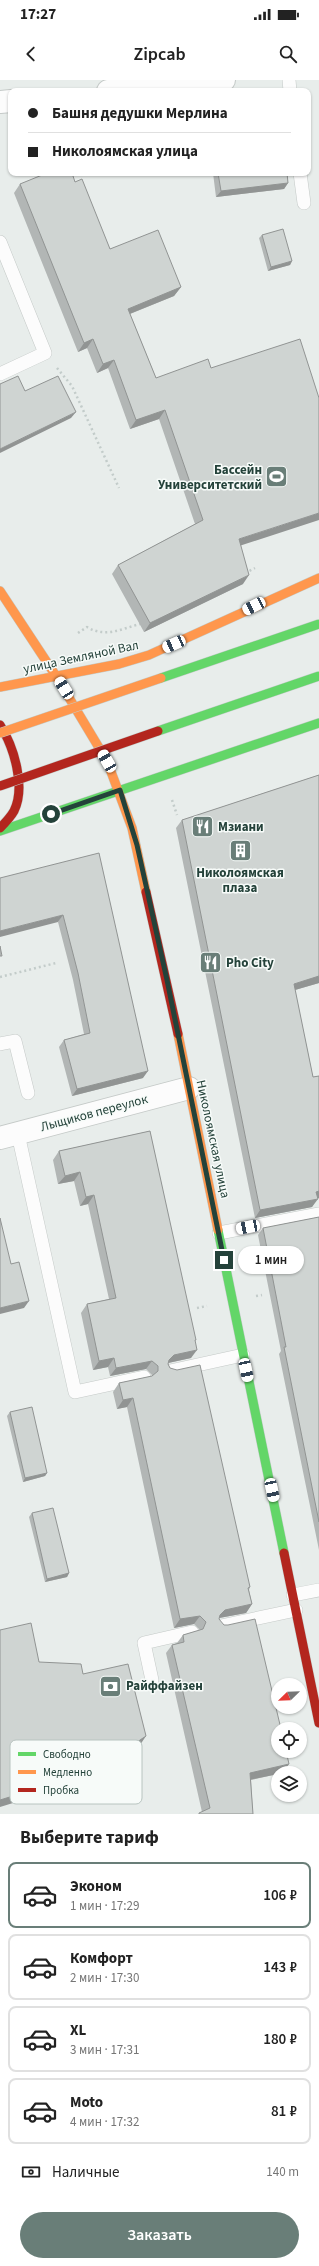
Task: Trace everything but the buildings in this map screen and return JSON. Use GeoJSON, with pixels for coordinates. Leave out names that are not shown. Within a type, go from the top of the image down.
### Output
{"type":"FeatureCollection","features":[{"type":"Feature","properties":{"kind":"main road","name":"улица Земляной Вал"},"geometry":{"type":"LineString","coordinates":[[0,687],[119,664],[149,655],[319,578]]}},
{"type":"Feature","properties":{"kind":"main road","name":"Николоямская улица"},"geometry":{"type":"LineString","coordinates":[[0,592],[56,676],[107,761],[120,790],[137,845],[189,1088],[318,1712]]}},
{"type":"Feature","properties":{"kind":"main road"},"geometry":{"type":"LineString","coordinates":[[0,733],[319,624]]}},
{"type":"Feature","properties":{"kind":"main road"},"geometry":{"type":"LineString","coordinates":[[0,786],[319,676]]}},
{"type":"Feature","properties":{"kind":"main road"},"geometry":{"type":"LineString","coordinates":[[0,830],[319,723]]}},
{"type":"Feature","properties":{"kind":"main road"},"geometry":{"type":"LineString","coordinates":[[0,725],[14,758],[20,784],[17,807],[9,821],[0,830]]}},
{"type":"Feature","properties":{"kind":"street"},"geometry":{"type":"LineString","coordinates":[[134,88],[194,81],[224,80]]}},
{"type":"Feature","properties":{"kind":"street","name":"Лыщиков переулок"},"geometry":{"type":"LineString","coordinates":[[9,1136],[189,1088]]}},
{"type":"Feature","properties":{"kind":"lane"},"geometry":{"type":"LineString","coordinates":[[300,176],[304,203]]}},
{"type":"Feature","properties":{"kind":"lane"},"geometry":{"type":"LineString","coordinates":[[0,242],[45,353],[0,374]]}},
{"type":"Feature","properties":{"kind":"lane"},"geometry":{"type":"LineString","coordinates":[[0,1044],[15,1041],[28,1093]]}},
{"type":"Feature","properties":{"kind":"lane"},"geometry":{"type":"LineString","coordinates":[[9,1136],[75,1392],[144,1377]]}},
{"type":"Feature","properties":{"kind":"lane"},"geometry":{"type":"LineString","coordinates":[[219,1233],[319,1214]]}},
{"type":"Feature","properties":{"kind":"lane"},"geometry":{"type":"LineString","coordinates":[[170,1371],[243,1355]]}},
{"type":"Feature","properties":{"kind":"lane"},"geometry":{"type":"LineString","coordinates":[[293,1595],[319,1590]]}},
{"type":"Feature","properties":{"kind":"lane"},"geometry":{"type":"LineString","coordinates":[[221,1626],[296,1610]]}},
{"type":"Feature","properties":{"kind":"lane"},"geometry":{"type":"LineString","coordinates":[[152,1680],[144,1643],[192,1632]]}},
{"type":"Feature","properties":{"kind":"path"},"geometry":{"type":"LineString","coordinates":[[45,353],[72,386],[119,488]]}},
{"type":"Feature","properties":{"kind":"path"},"geometry":{"type":"LineString","coordinates":[[241,575],[256,568]]}},
{"type":"Feature","properties":{"kind":"path"},"geometry":{"type":"LineString","coordinates":[[78,633],[87,627],[95,632],[106,634],[140,624]]}},
{"type":"Feature","properties":{"kind":"path"},"geometry":{"type":"LineString","coordinates":[[170,792],[176,815]]}},
{"type":"Feature","properties":{"kind":"path"},"geometry":{"type":"LineString","coordinates":[[0,977],[56,963]]}},
{"type":"Feature","properties":{"kind":"path"},"geometry":{"type":"LineString","coordinates":[[197,1308],[207,1306]]}},
{"type":"Feature","properties":{"kind":"traffic: fast"},"geometry":{"type":"LineString","coordinates":[[161,678],[319,624]]}},
{"type":"Feature","properties":{"kind":"traffic: fast"},"geometry":{"type":"LineString","coordinates":[[158,731],[319,676]]}},
{"type":"Feature","properties":{"kind":"traffic: fast"},"geometry":{"type":"LineString","coordinates":[[0,831],[319,723]]}},
{"type":"Feature","properties":{"kind":"traffic: fast"},"geometry":{"type":"LineString","coordinates":[[218,1230],[284,1553]]}},
{"type":"Feature","properties":{"kind":"traffic: slow"},"geometry":{"type":"LineString","coordinates":[[0,687],[119,664],[149,655],[319,578]]}},
{"type":"Feature","properties":{"kind":"traffic: slow"},"geometry":{"type":"LineString","coordinates":[[0,591],[56,676],[107,761],[132,828],[146,892]]}},
{"type":"Feature","properties":{"kind":"traffic: slow"},"geometry":{"type":"LineString","coordinates":[[0,733],[161,678]]}},
{"type":"Feature","properties":{"kind":"traffic: slow"},"geometry":{"type":"LineString","coordinates":[[178,1034],[218,1230]]}},
{"type":"Feature","properties":{"kind":"traffic: jam"},"geometry":{"type":"LineString","coordinates":[[0,725],[10,744],[19,779],[19,791],[14,811],[0,828]]}},
{"type":"Feature","properties":{"kind":"traffic: jam"},"geometry":{"type":"LineString","coordinates":[[0,786],[158,731]]}},
{"type":"Feature","properties":{"kind":"traffic: jam"},"geometry":{"type":"LineString","coordinates":[[146,892],[178,1034]]}},
{"type":"Feature","properties":{"kind":"traffic: jam"},"geometry":{"type":"LineString","coordinates":[[284,1553],[319,1723]]}},
{"type":"Feature","properties":{"kind":"place","name":"Бассейн Университетский"},"geometry":{"type":"Point","coordinates":[277,477]}},
{"type":"Feature","properties":{"kind":"place","name":"Мзиани"},"geometry":{"type":"Point","coordinates":[202,827]}},
{"type":"Feature","properties":{"kind":"place","name":"Николоямская плаза"},"geometry":{"type":"Point","coordinates":[240,851]}},
{"type":"Feature","properties":{"kind":"place","name":"Pho City"},"geometry":{"type":"Point","coordinates":[211,963]}},
{"type":"Feature","properties":{"kind":"place","name":"Райффайзен"},"geometry":{"type":"Point","coordinates":[110,1686]}},
{"type":"Feature","properties":{"kind":"route"},"geometry":{"type":"LineString","coordinates":[[51,814],[120,790],[137,845],[167,980],[224,1260]]}}]}
